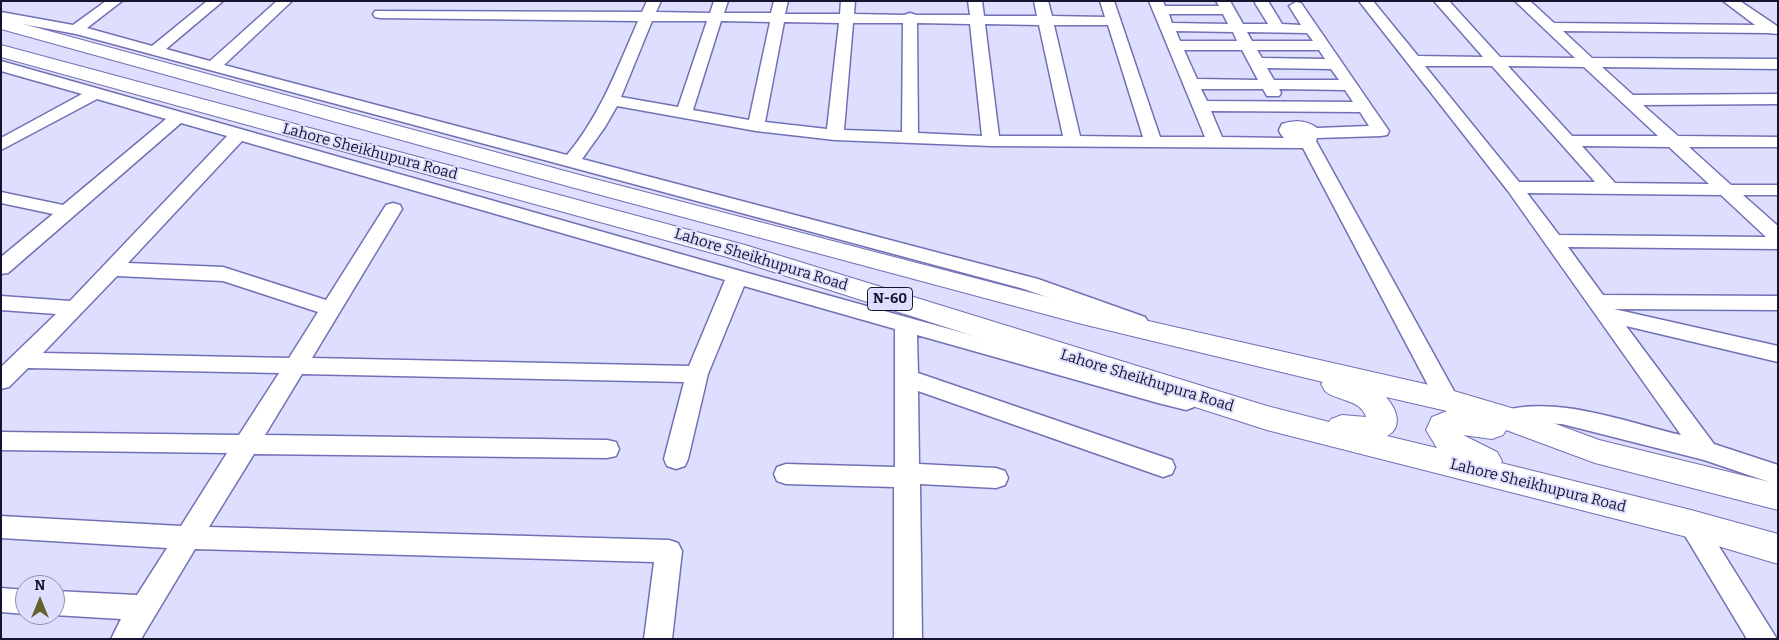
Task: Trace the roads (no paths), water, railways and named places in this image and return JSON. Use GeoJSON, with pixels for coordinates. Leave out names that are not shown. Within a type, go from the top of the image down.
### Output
{"type":"FeatureCollection","features":[{"type":"Feature","properties":{"kind":"highway","name":"Lahore Sheikhupura Road"},"geometry":{"type":"LineString","coordinates":[[1,23],[579,182],[1078,314],[1447,400],[1507,418],[1595,451],[1778,497]]}},
{"type":"Feature","properties":{"kind":"highway","name":"Lahore Sheikhupura Road"},"geometry":{"type":"LineString","coordinates":[[1,51],[736,251],[1267,418],[1691,524],[1778,548]]}},
{"type":"Feature","properties":{"kind":"highway"},"geometry":{"type":"LineString","coordinates":[[1267,418],[1361,429],[1377,428],[1382,424],[1382,418],[1374,403],[1359,394],[1270,358]]}},
{"type":"Feature","properties":{"kind":"highway"},"geometry":{"type":"LineString","coordinates":[[1551,436],[1450,422],[1443,425],[1441,430],[1445,438],[1452,445],[1551,489]]}},
{"type":"Feature","properties":{"kind":"street"},"geometry":{"type":"LineString","coordinates":[[75,30],[115,1]]}},
{"type":"Feature","properties":{"kind":"street"},"geometry":{"type":"LineString","coordinates":[[155,51],[216,1]]}},
{"type":"Feature","properties":{"kind":"street"},"geometry":{"type":"LineString","coordinates":[[213,66],[285,1]]}},
{"type":"Feature","properties":{"kind":"street"},"geometry":{"type":"LineString","coordinates":[[578,16],[586,1]]}},
{"type":"Feature","properties":{"kind":"street"},"geometry":{"type":"LineString","coordinates":[[570,163],[582,151],[612,100],[654,1]]}},
{"type":"Feature","properties":{"kind":"street"},"geometry":{"type":"LineString","coordinates":[[684,113],[721,1]]}},
{"type":"Feature","properties":{"kind":"street"},"geometry":{"type":"LineString","coordinates":[[756,126],[781,1]]}},
{"type":"Feature","properties":{"kind":"street"},"geometry":{"type":"LineString","coordinates":[[835,135],[848,1]]}},
{"type":"Feature","properties":{"kind":"street"},"geometry":{"type":"LineString","coordinates":[[975,1],[991,140]]}},
{"type":"Feature","properties":{"kind":"street"},"geometry":{"type":"LineString","coordinates":[[1041,1],[1073,141]]}},
{"type":"Feature","properties":{"kind":"street"},"geometry":{"type":"LineString","coordinates":[[1107,1],[1153,142]]}},
{"type":"Feature","properties":{"kind":"street"},"geometry":{"type":"LineString","coordinates":[[1366,1],[1514,187],[1705,451]]}},
{"type":"Feature","properties":{"kind":"street"},"geometry":{"type":"LineString","coordinates":[[1440,1],[1610,188]]}},
{"type":"Feature","properties":{"kind":"street"},"geometry":{"type":"LineString","coordinates":[[1522,1],[1778,237]]}},
{"type":"Feature","properties":{"kind":"street"},"geometry":{"type":"LineString","coordinates":[[1730,1],[1775,32]]}},
{"type":"Feature","properties":{"kind":"street"},"geometry":{"type":"LineString","coordinates":[[1262,3],[1278,29]]}},
{"type":"Feature","properties":{"kind":"street"},"geometry":{"type":"LineString","coordinates":[[1216,142],[1157,6],[1226,6],[1281,107],[1305,135],[1447,400]]}},
{"type":"Feature","properties":{"kind":"street"},"geometry":{"type":"LineString","coordinates":[[612,100],[756,126],[835,135],[910,139],[1216,142],[1381,131],[1296,6]]}},
{"type":"Feature","properties":{"kind":"street"},"geometry":{"type":"LineString","coordinates":[[380,14],[1114,20]]}},
{"type":"Feature","properties":{"kind":"street"},"geometry":{"type":"LineString","coordinates":[[1,16],[75,30],[1031,284],[1172,335]]}},
{"type":"Feature","properties":{"kind":"street"},"geometry":{"type":"LineString","coordinates":[[910,18],[910,139]]}},
{"type":"Feature","properties":{"kind":"street"},"geometry":{"type":"LineString","coordinates":[[1550,27],[1775,32]]}},
{"type":"Feature","properties":{"kind":"street"},"geometry":{"type":"LineString","coordinates":[[1166,28],[1311,29]]}},
{"type":"Feature","properties":{"kind":"street"},"geometry":{"type":"LineString","coordinates":[[1174,45],[1323,46]]}},
{"type":"Feature","properties":{"kind":"street"},"geometry":{"type":"LineString","coordinates":[[1414,61],[1778,64]]}},
{"type":"Feature","properties":{"kind":"street"},"geometry":{"type":"LineString","coordinates":[[1257,63],[1335,64]]}},
{"type":"Feature","properties":{"kind":"street"},"geometry":{"type":"LineString","coordinates":[[1,66],[738,278],[1158,395],[1267,418]]}},
{"type":"Feature","properties":{"kind":"street"},"geometry":{"type":"LineString","coordinates":[[1190,84],[1350,85]]}},
{"type":"Feature","properties":{"kind":"street"},"geometry":{"type":"LineString","coordinates":[[4,141],[94,94]]}},
{"type":"Feature","properties":{"kind":"street"},"geometry":{"type":"LineString","coordinates":[[1628,100],[1778,99]]}},
{"type":"Feature","properties":{"kind":"street"},"geometry":{"type":"LineString","coordinates":[[1200,106],[1366,107]]}},
{"type":"Feature","properties":{"kind":"street"},"geometry":{"type":"LineString","coordinates":[[1,268],[178,117]]}},
{"type":"Feature","properties":{"kind":"street"},"geometry":{"type":"LineString","coordinates":[[1,381],[75,308],[239,134]]}},
{"type":"Feature","properties":{"kind":"street"},"geometry":{"type":"LineString","coordinates":[[1567,140],[1778,142]]}},
{"type":"Feature","properties":{"kind":"street"},"geometry":{"type":"LineString","coordinates":[[1514,187],[1778,190]]}},
{"type":"Feature","properties":{"kind":"street"},"geometry":{"type":"LineString","coordinates":[[1,197],[67,211]]}},
{"type":"Feature","properties":{"kind":"street"},"geometry":{"type":"LineString","coordinates":[[125,639],[393,209]]}},
{"type":"Feature","properties":{"kind":"street"},"geometry":{"type":"LineString","coordinates":[[1554,241],[1778,243]]}},
{"type":"Feature","properties":{"kind":"street"},"geometry":{"type":"LineString","coordinates":[[112,269],[223,274],[330,308]]}},
{"type":"Feature","properties":{"kind":"street"},"geometry":{"type":"LineString","coordinates":[[676,459],[698,374],[738,278]]}},
{"type":"Feature","properties":{"kind":"street"},"geometry":{"type":"LineString","coordinates":[[1,303],[75,308]]}},
{"type":"Feature","properties":{"kind":"street"},"geometry":{"type":"LineString","coordinates":[[1603,309],[1778,303]]}},
{"type":"Feature","properties":{"kind":"street"},"geometry":{"type":"LineString","coordinates":[[1603,309],[1778,354]]}},
{"type":"Feature","properties":{"kind":"street"},"geometry":{"type":"LineString","coordinates":[[906,324],[908,639]]}},
{"type":"Feature","properties":{"kind":"street"},"geometry":{"type":"LineString","coordinates":[[22,360],[698,374]]}},
{"type":"Feature","properties":{"kind":"street"},"geometry":{"type":"LineString","coordinates":[[906,378],[1163,467]]}},
{"type":"Feature","properties":{"kind":"street"},"geometry":{"type":"LineString","coordinates":[[1507,418],[1539,414],[1562,415],[1705,451],[1778,475]]}},
{"type":"Feature","properties":{"kind":"street"},"geometry":{"type":"LineString","coordinates":[[1,441],[607,449]]}},
{"type":"Feature","properties":{"kind":"street"},"geometry":{"type":"LineString","coordinates":[[786,474],[996,478]]}},
{"type":"Feature","properties":{"kind":"street"},"geometry":{"type":"LineString","coordinates":[[1691,524],[1763,639]]}},
{"type":"Feature","properties":{"kind":"street"},"geometry":{"type":"LineString","coordinates":[[1,526],[188,538],[669,551],[658,639]]}},
{"type":"Feature","properties":{"kind":"street"},"geometry":{"type":"LineString","coordinates":[[1,600],[15,601]]}},
{"type":"Feature","properties":{"kind":"street"},"geometry":{"type":"LineString","coordinates":[[65,604],[144,608]]}}]}
